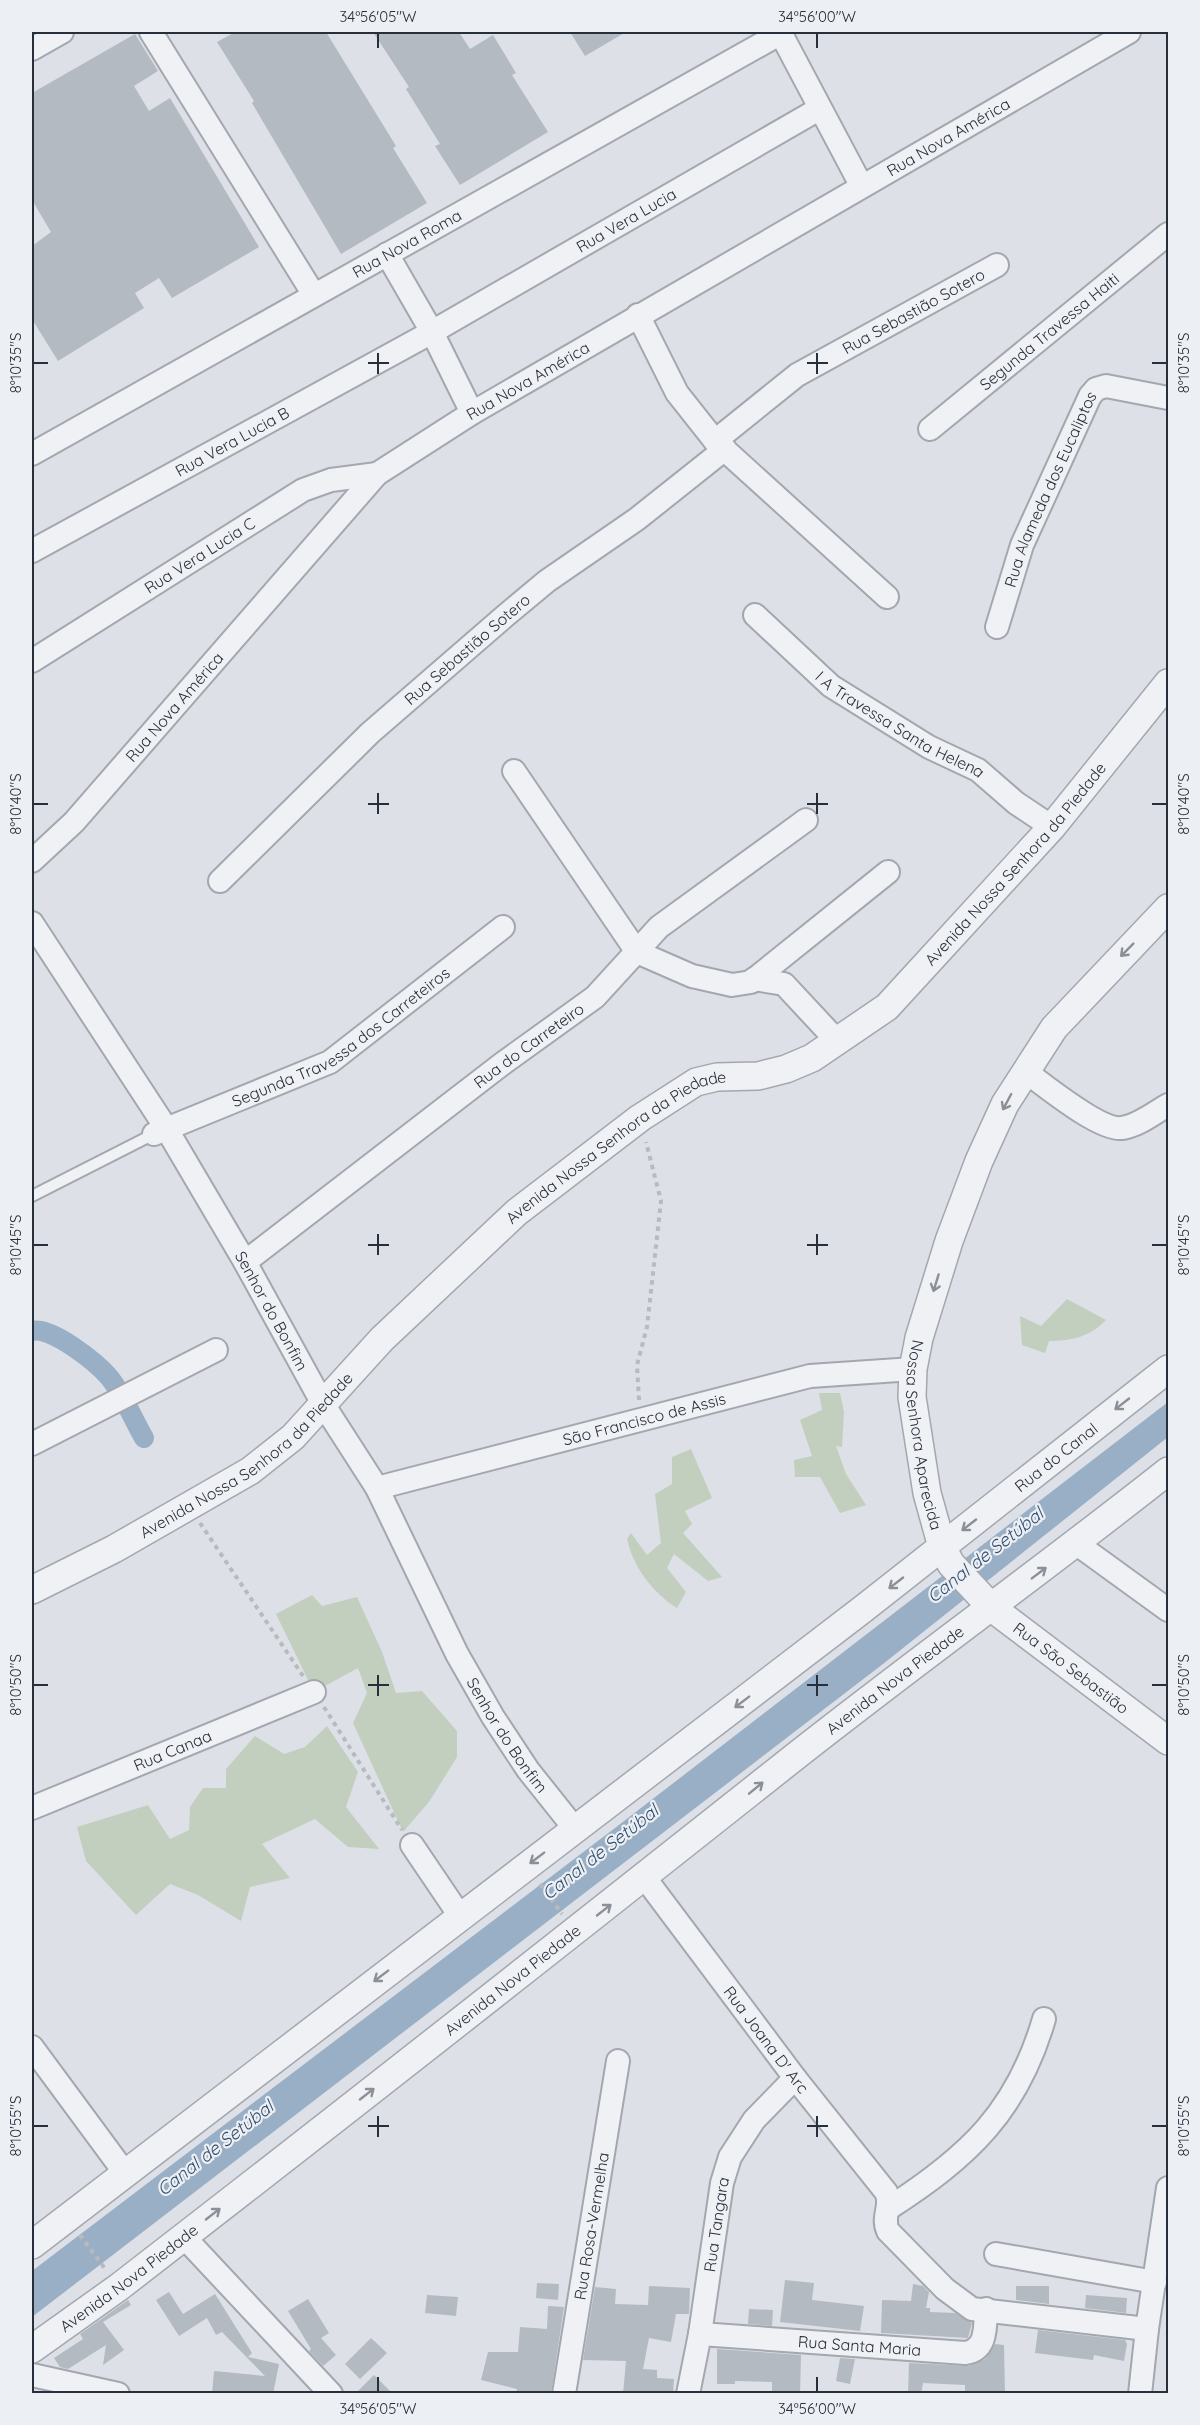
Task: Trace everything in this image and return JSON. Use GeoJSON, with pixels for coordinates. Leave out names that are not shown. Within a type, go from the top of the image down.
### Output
{"type":"FeatureCollection","features":[{"type":"Feature","properties":{"kind":"street"},"geometry":{"type":"LineString","coordinates":[[32,49],[63,32]]}},
{"type":"Feature","properties":{"kind":"street"},"geometry":{"type":"LineString","coordinates":[[151,32],[314,295]]}},
{"type":"Feature","properties":{"kind":"street"},"geometry":{"type":"LineString","coordinates":[[781,32],[819,109],[861,185]]}},
{"type":"Feature","properties":{"kind":"street","name":"Rua Nova Roma"},"geometry":{"type":"LineString","coordinates":[[32,454],[781,32]]}},
{"type":"Feature","properties":{"kind":"street","name":"Rua Nova América"},"geometry":{"type":"LineString","coordinates":[[32,861],[75,822],[377,474],[472,413],[638,315],[1129,32]]}},
{"type":"Feature","properties":{"kind":"street","name":"Rua Vera Lucia"},"geometry":{"type":"LineString","coordinates":[[432,332],[819,109]]}},
{"type":"Feature","properties":{"kind":"street","name":"Segunda Travessa Haiti"},"geometry":{"type":"LineString","coordinates":[[930,429],[1168,234]]}},
{"type":"Feature","properties":{"kind":"street"},"geometry":{"type":"LineString","coordinates":[[387,254],[432,332],[472,413]]}},
{"type":"Feature","properties":{"kind":"street","name":"Rua Sebastião Sotero"},"geometry":{"type":"LineString","coordinates":[[220,881],[370,734],[547,580],[637,519],[797,375],[997,265]]}},
{"type":"Feature","properties":{"kind":"street"},"geometry":{"type":"LineString","coordinates":[[638,315],[677,393],[720,445],[887,597]]}},
{"type":"Feature","properties":{"kind":"street","name":"Rua Vera Lucia B"},"geometry":{"type":"LineString","coordinates":[[32,551],[432,332]]}},
{"type":"Feature","properties":{"kind":"street","name":"Rua Alameda dos Eucaliptos"},"geometry":{"type":"LineString","coordinates":[[997,627],[1022,545],[1090,396],[1096,389],[1106,386],[1168,398]]}},
{"type":"Feature","properties":{"kind":"street","name":"Rua Vera Lucia C"},"geometry":{"type":"LineString","coordinates":[[32,661],[303,490],[331,480],[377,474]]}},
{"type":"Feature","properties":{"kind":"street","name":"I A Travessa Santa Helena"},"geometry":{"type":"LineString","coordinates":[[755,615],[831,686],[929,747],[978,770],[1016,803],[1052,827]]}},
{"type":"Feature","properties":{"kind":"street","name":"Avenida Nossa Senhora da Piedade"},"geometry":{"type":"LineString","coordinates":[[32,1590],[114,1549],[250,1471],[293,1437],[382,1339],[518,1212],[640,1118],[696,1082],[717,1077],[758,1076],[786,1069],[838,1042],[887,1007],[1052,827],[1168,683]]}},
{"type":"Feature","properties":{"kind":"street"},"geometry":{"type":"LineString","coordinates":[[514,771],[637,952],[692,976],[726,985],[740,986],[754,979],[888,873]]}},
{"type":"Feature","properties":{"kind":"street","name":"Rua do Carreteiro"},"geometry":{"type":"LineString","coordinates":[[245,1262],[493,1071],[595,997],[664,922],[806,820]]}},
{"type":"Feature","properties":{"kind":"street","name":"Nossa Senhora Aparecida"},"geometry":{"type":"LineString","coordinates":[[985,1600],[947,1555],[927,1493],[912,1397],[913,1369],[919,1338],[949,1241],[1005,1104],[1025,1071],[1069,1010],[1168,908]]}},
{"type":"Feature","properties":{"kind":"street","name":"Senhor do Bonfim"},"geometry":{"type":"LineString","coordinates":[[32,922],[159,1131],[245,1262],[323,1404],[377,1488],[457,1654],[488,1708],[528,1770],[575,1829]]}},
{"type":"Feature","properties":{"kind":"street","name":"Segunda Travessa dos Carreteiros"},"geometry":{"type":"LineString","coordinates":[[159,1131],[330,1062],[503,927]]}},
{"type":"Feature","properties":{"kind":"street"},"geometry":{"type":"LineString","coordinates":[[754,979],[784,984],[838,1042]]}},
{"type":"Feature","properties":{"kind":"street"},"geometry":{"type":"LineString","coordinates":[[1025,1071],[1094,1118],[1118,1129],[1131,1125],[1168,1105]]}},
{"type":"Feature","properties":{"kind":"street"},"geometry":{"type":"LineString","coordinates":[[32,1444],[216,1350]]}},
{"type":"Feature","properties":{"kind":"street","name":"São Francisco de Assis"},"geometry":{"type":"LineString","coordinates":[[377,1488],[810,1376],[913,1369]]}},
{"type":"Feature","properties":{"kind":"street","name":"Rua do Canal"},"geometry":{"type":"LineString","coordinates":[[947,1555],[1168,1369]]}},
{"type":"Feature","properties":{"kind":"street"},"geometry":{"type":"LineString","coordinates":[[985,1600],[1077,1544],[1168,1471]]}},
{"type":"Feature","properties":{"kind":"street"},"geometry":{"type":"LineString","coordinates":[[1077,1544],[1168,1610]]}},
{"type":"Feature","properties":{"kind":"street"},"geometry":{"type":"LineString","coordinates":[[32,2245],[575,1829],[947,1555]]}},
{"type":"Feature","properties":{"kind":"street","name":"Rua São Sebastião"},"geometry":{"type":"LineString","coordinates":[[985,1600],[1168,1741]]}},
{"type":"Feature","properties":{"kind":"street","name":"Avenida Nova Piedade"},"geometry":{"type":"LineString","coordinates":[[32,2349],[184,2237],[645,1878],[985,1600]]}},
{"type":"Feature","properties":{"kind":"street","name":"Rua Canaa"},"geometry":{"type":"LineString","coordinates":[[32,1808],[314,1692]]}},
{"type":"Feature","properties":{"kind":"street"},"geometry":{"type":"LineString","coordinates":[[412,1845],[460,1916]]}},
{"type":"Feature","properties":{"kind":"street","name":"Rua Joana D' Arc"},"geometry":{"type":"LineString","coordinates":[[645,1878],[795,2078],[886,2192],[889,2199],[885,2221],[888,2231],[960,2302],[972,2309],[1147,2329]]}},
{"type":"Feature","properties":{"kind":"street"},"geometry":{"type":"LineString","coordinates":[[889,2208],[946,2169],[978,2139],[1004,2108],[1022,2081],[1035,2050],[1044,2019]]}},
{"type":"Feature","properties":{"kind":"street"},"geometry":{"type":"LineString","coordinates":[[32,2047],[125,2173]]}},
{"type":"Feature","properties":{"kind":"street","name":"Rua Rosa-Vermelha"},"geometry":{"type":"LineString","coordinates":[[564,2394],[618,2061]]}},
{"type":"Feature","properties":{"kind":"street","name":"Rua Tangara"},"geometry":{"type":"LineString","coordinates":[[687,2394],[700,2334],[722,2182],[730,2157],[754,2120],[795,2078]]}},
{"type":"Feature","properties":{"kind":"street"},"geometry":{"type":"LineString","coordinates":[[1140,2394],[1147,2329],[1168,2188]]}},
{"type":"Feature","properties":{"kind":"street"},"geometry":{"type":"LineString","coordinates":[[184,2237],[328,2392]]}},
{"type":"Feature","properties":{"kind":"street"},"geometry":{"type":"LineString","coordinates":[[996,2254],[1155,2282]]}},
{"type":"Feature","properties":{"kind":"street","name":"Rua Santa Maria"},"geometry":{"type":"LineString","coordinates":[[700,2334],[965,2353],[973,2352],[981,2344],[986,2309]]}},
{"type":"Feature","properties":{"kind":"street"},"geometry":{"type":"LineString","coordinates":[[32,2375],[118,2394]]}},
{"type":"Feature","properties":{"kind":"lane"},"geometry":{"type":"LineString","coordinates":[[32,1196],[159,1131]]}},
{"type":"Feature","properties":{"kind":"path"},"geometry":{"type":"LineString","coordinates":[[640,1118],[661,1201],[647,1327],[637,1365],[640,1419]]}},
{"type":"Feature","properties":{"kind":"path"},"geometry":{"type":"LineString","coordinates":[[539,1884],[562,1914]]}},
{"type":"Feature","properties":{"kind":"path"},"geometry":{"type":"LineString","coordinates":[[74,2226],[112,2277]]}},
{"type":"Feature","properties":{"kind":"green space"},"geometry":{"type":"Polygon","coordinates":[[[1067,1299],[1106,1320],[1080,1337],[1049,1341],[1045,1353],[1022,1345],[1020,1316],[1041,1326],[1067,1299]]]}},
{"type":"Feature","properties":{"kind":"green space"},"geometry":{"type":"Polygon","coordinates":[[[819,1393],[840,1393],[844,1412],[842,1447],[836,1446],[846,1474],[866,1505],[840,1513],[820,1477],[795,1477],[794,1460],[812,1456],[800,1420],[822,1410],[819,1393]]]}},
{"type":"Feature","properties":{"kind":"green space"},"geometry":{"type":"Polygon","coordinates":[[[691,1449],[712,1498],[685,1511],[692,1524],[683,1533],[722,1577],[708,1581],[674,1554],[667,1568],[686,1592],[677,1608],[660,1595],[645,1578],[634,1559],[627,1539],[631,1533],[647,1555],[661,1543],[655,1494],[672,1484],[672,1457],[691,1449]]]}},
{"type":"Feature","properties":{"kind":"green space"},"geometry":{"type":"Polygon","coordinates":[[[312,1595],[322,1606],[357,1597],[382,1652],[396,1693],[422,1691],[457,1731],[457,1757],[429,1802],[403,1832],[353,1723],[367,1693],[358,1668],[314,1692],[276,1614],[312,1595]]]}},
{"type":"Feature","properties":{"kind":"green space"},"geometry":{"type":"Polygon","coordinates":[[[327,1726],[358,1772],[346,1807],[379,1849],[348,1847],[315,1819],[262,1844],[290,1878],[250,1887],[241,1921],[198,1895],[170,1884],[136,1915],[86,1861],[77,1827],[148,1805],[170,1839],[189,1830],[190,1807],[203,1788],[226,1788],[226,1769],[255,1736],[284,1754],[305,1747],[327,1726]]]}},
{"type":"Feature","properties":{"kind":"water","name":"Canal de Setúbal"},"geometry":{"type":"Polygon","coordinates":[[[1168,1402],[1168,1437],[883,1664],[32,2317],[32,2271],[615,1828],[1168,1402]]]}},
{"type":"Feature","properties":{"kind":"building"},"geometry":{"type":"Polygon","coordinates":[[[235,32],[326,32],[396,146],[393,148],[427,203],[341,254],[252,103],[254,101],[217,42],[235,32]]]}},
{"type":"Feature","properties":{"kind":"building"},"geometry":{"type":"Polygon","coordinates":[[[373,32],[459,32],[470,49],[493,35],[516,73],[512,75],[548,132],[460,185],[435,146],[440,144],[406,89],[409,87],[373,32]]]}},
{"type":"Feature","properties":{"kind":"building"},"geometry":{"type":"Polygon","coordinates":[[[570,32],[626,32],[585,56],[570,32]]]}},
{"type":"Feature","properties":{"kind":"building"},"geometry":{"type":"Polygon","coordinates":[[[135,34],[158,71],[134,86],[149,111],[170,98],[259,247],[172,298],[159,278],[135,293],[144,308],[58,361],[32,319],[32,246],[51,232],[32,200],[32,93],[135,34]]]}},
{"type":"Feature","properties":{"kind":"building"},"geometry":{"type":"Polygon","coordinates":[[[785,2280],[814,2283],[812,2300],[864,2306],[860,2331],[780,2322],[785,2280]]]}},
{"type":"Feature","properties":{"kind":"building"},"geometry":{"type":"Polygon","coordinates":[[[537,2283],[559,2284],[558,2300],[536,2298],[537,2283]]]}},
{"type":"Feature","properties":{"kind":"building"},"geometry":{"type":"Polygon","coordinates":[[[913,2284],[923,2286],[929,2292],[926,2308],[930,2308],[930,2312],[955,2313],[972,2323],[968,2338],[881,2333],[882,2300],[911,2301],[913,2284]]]}},
{"type":"Feature","properties":{"kind":"building"},"geometry":{"type":"Polygon","coordinates":[[[649,2286],[690,2288],[689,2314],[676,2314],[671,2342],[649,2338],[643,2369],[657,2370],[657,2378],[674,2379],[673,2394],[623,2394],[626,2361],[583,2360],[595,2287],[616,2289],[615,2304],[648,2305],[649,2286]]]}},
{"type":"Feature","properties":{"kind":"building"},"geometry":{"type":"Polygon","coordinates":[[[1016,2286],[1049,2286],[1049,2304],[1016,2300],[1016,2286]]]}},
{"type":"Feature","properties":{"kind":"building"},"geometry":{"type":"Polygon","coordinates":[[[169,2292],[183,2314],[215,2294],[252,2353],[248,2357],[279,2364],[273,2394],[212,2394],[214,2371],[265,2376],[222,2332],[216,2335],[207,2318],[179,2336],[156,2300],[169,2292]]]}},
{"type":"Feature","properties":{"kind":"building"},"geometry":{"type":"Polygon","coordinates":[[[427,2295],[458,2297],[456,2316],[425,2313],[427,2295]]]}},
{"type":"Feature","properties":{"kind":"building"},"geometry":{"type":"Polygon","coordinates":[[[1086,2295],[1127,2298],[1126,2313],[1085,2308],[1086,2295]]]}},
{"type":"Feature","properties":{"kind":"building"},"geometry":{"type":"Polygon","coordinates":[[[308,2299],[329,2333],[321,2338],[336,2355],[323,2366],[309,2351],[311,2349],[288,2311],[308,2299]]]}},
{"type":"Feature","properties":{"kind":"building"},"geometry":{"type":"Polygon","coordinates":[[[128,2300],[131,2305],[103,2322],[124,2350],[103,2365],[106,2345],[68,2369],[60,2367],[54,2358],[83,2339],[80,2334],[128,2300]]]}},
{"type":"Feature","properties":{"kind":"building"},"geometry":{"type":"Polygon","coordinates":[[[548,2306],[564,2307],[551,2394],[516,2394],[517,2389],[481,2380],[488,2352],[518,2352],[520,2327],[547,2329],[548,2306]]]}},
{"type":"Feature","properties":{"kind":"building"},"geometry":{"type":"Polygon","coordinates":[[[749,2309],[773,2310],[772,2326],[748,2324],[749,2309]]]}},
{"type":"Feature","properties":{"kind":"building"},"geometry":{"type":"Polygon","coordinates":[[[1038,2330],[1125,2340],[1127,2344],[1124,2361],[1094,2355],[1093,2360],[1035,2353],[1038,2330]]]}},
{"type":"Feature","properties":{"kind":"building"},"geometry":{"type":"Polygon","coordinates":[[[371,2338],[387,2353],[360,2379],[345,2364],[371,2338]]]}},
{"type":"Feature","properties":{"kind":"building"},"geometry":{"type":"Polygon","coordinates":[[[995,2344],[1004,2345],[1005,2394],[965,2394],[965,2385],[923,2383],[921,2394],[908,2394],[909,2363],[969,2366],[985,2359],[995,2344]]]}},
{"type":"Feature","properties":{"kind":"building"},"geometry":{"type":"Polygon","coordinates":[[[717,2349],[801,2355],[800,2394],[772,2394],[772,2382],[735,2381],[735,2384],[717,2384],[717,2349]]]}},
{"type":"Feature","properties":{"kind":"building"},"geometry":{"type":"Polygon","coordinates":[[[840,2358],[855,2359],[850,2384],[836,2381],[840,2358]]]}},
{"type":"Feature","properties":{"kind":"building"},"geometry":{"type":"Polygon","coordinates":[[[374,2375],[393,2394],[355,2394],[374,2375]]]}},
{"type":"Feature","properties":{"kind":"waterway"},"geometry":{"type":"LineString","coordinates":[[32,1331],[40,1331],[61,1339],[103,1371],[119,1391],[144,1438]]}}]}
